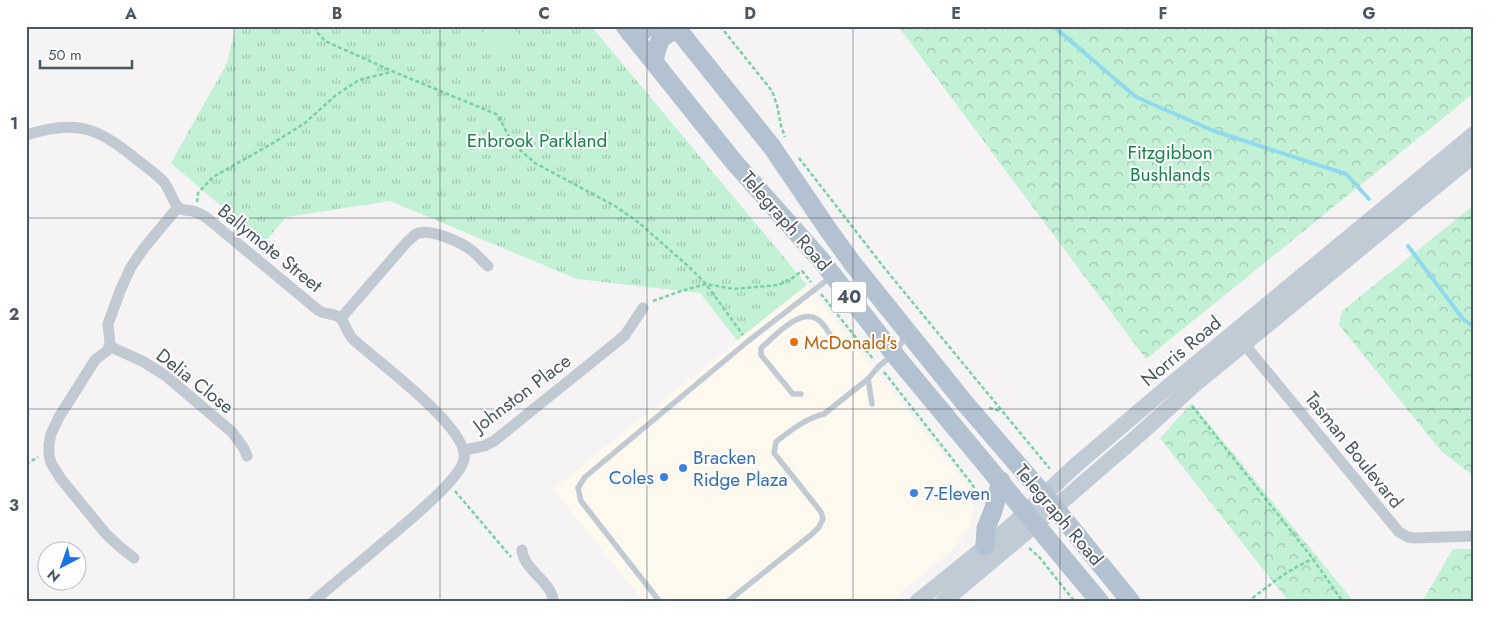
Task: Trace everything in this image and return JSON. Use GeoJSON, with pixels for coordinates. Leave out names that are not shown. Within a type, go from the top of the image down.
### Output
{"type":"FeatureCollection","features":[{"type":"Feature","properties":{"kind":"main road"},"geometry":{"type":"LineString","coordinates":[[627,29],[643,31],[649,26]]}},
{"type":"Feature","properties":{"kind":"main road"},"geometry":{"type":"LineString","coordinates":[[654,62],[659,41],[676,28]]}},
{"type":"Feature","properties":{"kind":"main road","name":"Telegraph Road"},"geometry":{"type":"LineString","coordinates":[[676,28],[772,147],[853,264],[1131,602]]}},
{"type":"Feature","properties":{"kind":"main road","name":"Telegraph Road"},"geometry":{"type":"LineString","coordinates":[[627,29],[734,162],[796,230],[894,354],[1100,602]]}},
{"type":"Feature","properties":{"kind":"main road","name":"Norris Road"},"geometry":{"type":"LineString","coordinates":[[943,602],[1049,502],[1223,361],[1240,338],[1474,134]]}},
{"type":"Feature","properties":{"kind":"main road","name":"Norris Road"},"geometry":{"type":"LineString","coordinates":[[1049,502],[1104,442],[1474,154]]}},
{"type":"Feature","properties":{"kind":"main road"},"geometry":{"type":"LineString","coordinates":[[985,546],[986,528],[1001,481]]}},
{"type":"Feature","properties":{"kind":"main road","name":"Norris Road"},"geometry":{"type":"LineString","coordinates":[[917,602],[1011,526],[1031,518]]}},
{"type":"Feature","properties":{"kind":"street"},"geometry":{"type":"LineString","coordinates":[[26,135],[44,129],[69,127],[89,130],[106,136],[162,180],[171,192],[178,208],[144,248],[131,267],[120,290],[108,324],[109,346],[95,360],[59,417],[51,434],[49,444],[51,463],[61,479],[112,541],[134,558]]}},
{"type":"Feature","properties":{"kind":"street","name":"Ballymote Street"},"geometry":{"type":"LineString","coordinates":[[178,208],[196,212],[208,218],[318,310],[322,313],[341,318]]}},
{"type":"Feature","properties":{"kind":"street"},"geometry":{"type":"LineString","coordinates":[[464,450],[458,437],[432,407],[351,337],[341,318],[407,242],[420,232],[431,232],[465,246],[488,266]]}},
{"type":"Feature","properties":{"kind":"street","name":"Johnston Place"},"geometry":{"type":"LineString","coordinates":[[313,602],[421,510],[462,466],[464,450],[489,444],[525,416],[618,342],[643,308]]}},
{"type":"Feature","properties":{"kind":"street","name":"Tasman Boulevard"},"geometry":{"type":"LineString","coordinates":[[1240,338],[1399,532],[1414,538],[1474,536]]}},
{"type":"Feature","properties":{"kind":"street","name":"Delia Close"},"geometry":{"type":"LineString","coordinates":[[109,346],[144,362],[166,376],[232,432],[247,456]]}},
{"type":"Feature","properties":{"kind":"street"},"geometry":{"type":"LineString","coordinates":[[522,550],[524,560],[551,593],[553,602]]}},
{"type":"Feature","properties":{"kind":"lane"},"geometry":{"type":"LineString","coordinates":[[660,602],[581,501],[578,488],[585,477],[748,342],[833,276]]}},
{"type":"Feature","properties":{"kind":"lane"},"geometry":{"type":"LineString","coordinates":[[801,394],[793,394],[761,355],[761,348],[797,318],[808,316],[818,319],[832,337]]}},
{"type":"Feature","properties":{"kind":"lane"},"geometry":{"type":"LineString","coordinates":[[727,602],[811,535],[823,519],[821,512],[774,453],[776,442],[798,425],[824,414],[868,379],[902,344],[905,329]]}},
{"type":"Feature","properties":{"kind":"lane"},"geometry":{"type":"LineString","coordinates":[[868,379],[872,404]]}},
{"type":"Feature","properties":{"kind":"path"},"geometry":{"type":"LineString","coordinates":[[316,26],[317,32],[325,41],[498,115],[508,134],[520,149],[536,162],[615,206],[638,222],[697,274],[748,342]]}},
{"type":"Feature","properties":{"kind":"path"},"geometry":{"type":"LineString","coordinates":[[720,26],[772,91],[787,142]]}},
{"type":"Feature","properties":{"kind":"path"},"geometry":{"type":"LineString","coordinates":[[197,205],[198,193],[213,177],[305,123],[336,95],[358,80],[392,71]]}},
{"type":"Feature","properties":{"kind":"path"},"geometry":{"type":"LineString","coordinates":[[799,157],[892,277],[1050,469]]}},
{"type":"Feature","properties":{"kind":"path"},"geometry":{"type":"LineString","coordinates":[[643,308],[655,300],[706,284],[734,290],[778,285],[802,271],[972,484],[981,501]]}},
{"type":"Feature","properties":{"kind":"path"},"geometry":{"type":"LineString","coordinates":[[1182,396],[1191,404],[1313,558],[1343,602]]}},
{"type":"Feature","properties":{"kind":"path"},"geometry":{"type":"LineString","coordinates":[[1044,468],[1046,464]]}},
{"type":"Feature","properties":{"kind":"path"},"geometry":{"type":"LineString","coordinates":[[451,479],[456,485],[454,490],[514,560]]}},
{"type":"Feature","properties":{"kind":"path"},"geometry":{"type":"LineString","coordinates":[[1030,550],[1040,558],[1075,602]]}},
{"type":"Feature","properties":{"kind":"path"},"geometry":{"type":"LineString","coordinates":[[1247,602],[1298,564],[1313,558]]}},
{"type":"Feature","properties":{"kind":"shaded area"},"geometry":{"type":"Polygon","coordinates":[[[807,285],[966,484],[974,509],[969,526],[953,549],[890,602],[644,602],[553,489],[807,285]]]}},
{"type":"Feature","properties":{"kind":"green space","name":"Enbrook Parkland"},"geometry":{"type":"Polygon","coordinates":[[[236,26],[591,26],[807,285],[737,340],[700,293],[577,279],[390,201],[286,217],[264,243],[171,163],[227,63],[236,26]]]}},
{"type":"Feature","properties":{"kind":"green space"},"geometry":{"type":"Polygon","coordinates":[[[489,26],[512,26],[521,37],[501,54],[482,33],[489,26]]]}},
{"type":"Feature","properties":{"kind":"green space","name":"Fitzgibbon Bushlands"},"geometry":{"type":"Polygon","coordinates":[[[898,26],[1474,26],[1474,93],[1146,359],[898,26]]]}},
{"type":"Feature","properties":{"kind":"green space"},"geometry":{"type":"Polygon","coordinates":[[[1474,205],[1474,476],[1442,452],[1339,325],[1342,311],[1474,205]]]}},
{"type":"Feature","properties":{"kind":"green space"},"geometry":{"type":"Polygon","coordinates":[[[1192,403],[1354,602],[1289,602],[1160,438],[1192,403]]]}},
{"type":"Feature","properties":{"kind":"green space"},"geometry":{"type":"Polygon","coordinates":[[[1453,549],[1474,549],[1474,602],[1422,602],[1453,549]]]}},
{"type":"Feature","properties":{"kind":"waterway"},"geometry":{"type":"LineString","coordinates":[[1053,26],[1136,97],[1214,131],[1346,174],[1369,199]]}},
{"type":"Feature","properties":{"kind":"waterway"},"geometry":{"type":"LineString","coordinates":[[1408,246],[1463,319],[1474,327]]}},
{"type":"Feature","properties":{"kind":"place","name":"McDonald's"},"geometry":{"type":"Point","coordinates":[794,342]}},
{"type":"Feature","properties":{"kind":"place","name":"Bracken Ridge Plaza"},"geometry":{"type":"Point","coordinates":[683,468]}},
{"type":"Feature","properties":{"kind":"place","name":"Coles"},"geometry":{"type":"Point","coordinates":[664,477]}},
{"type":"Feature","properties":{"kind":"place","name":"7-Eleven"},"geometry":{"type":"Point","coordinates":[914,493]}}]}
